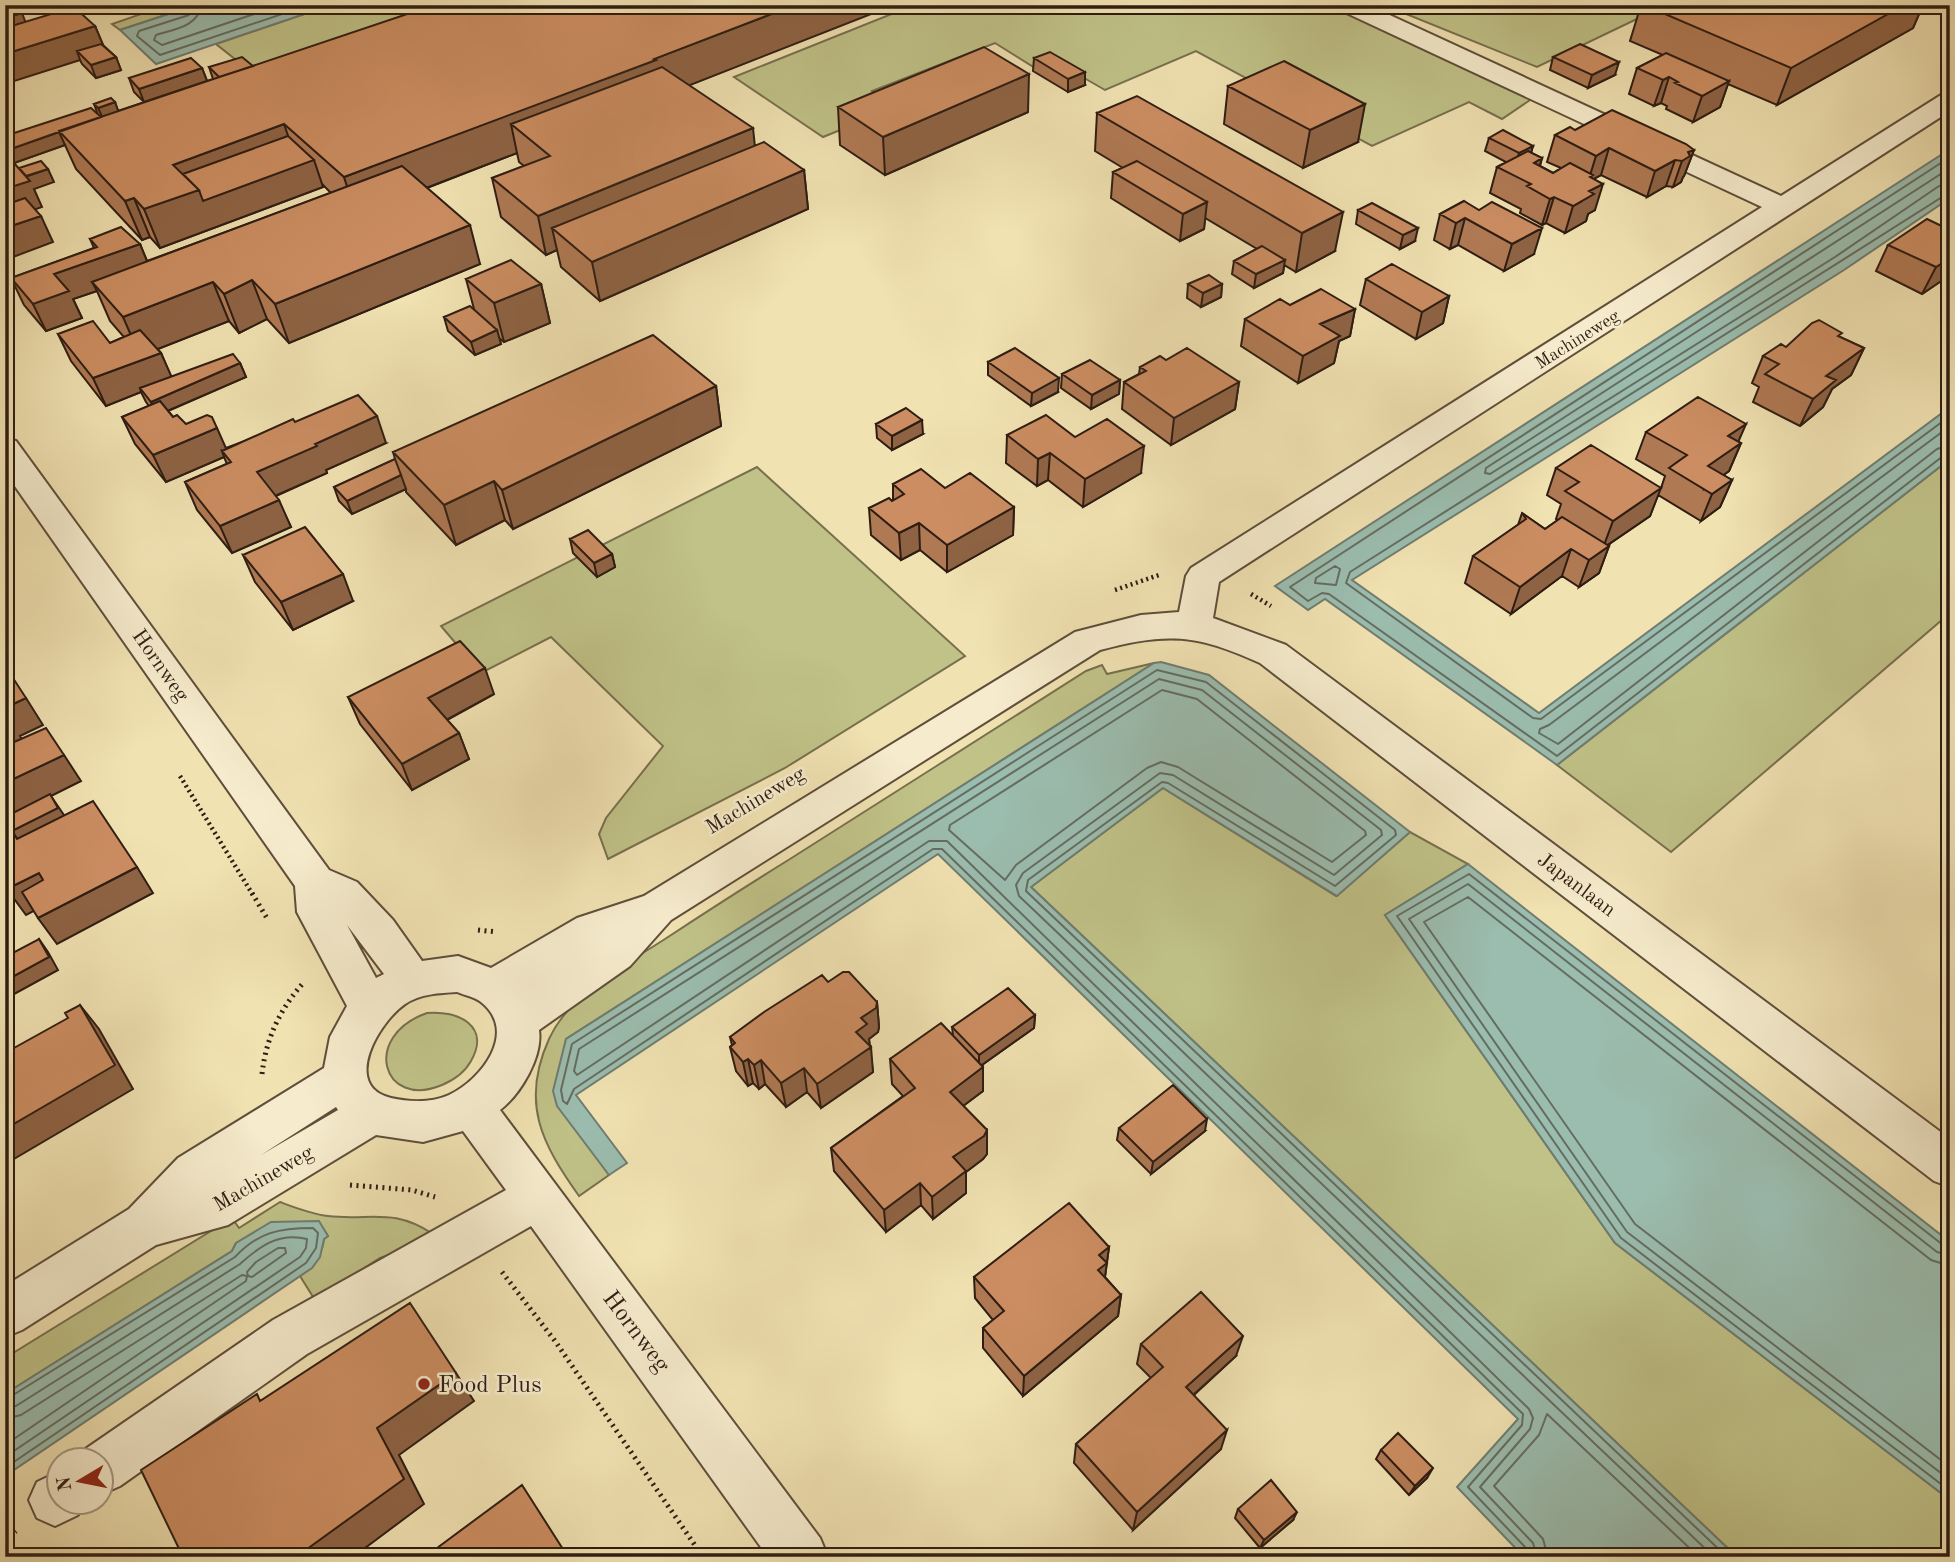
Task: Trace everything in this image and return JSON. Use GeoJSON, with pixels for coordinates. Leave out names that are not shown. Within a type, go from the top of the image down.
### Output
{"type":"FeatureCollection","features":[{"type":"Feature","properties":{"kind":"street"},"geometry":{"type":"LineString","coordinates":[[1348,5],[1781,206]]}},
{"type":"Feature","properties":{"kind":"street","name":"Machineweg"},"geometry":{"type":"LineString","coordinates":[[1203,576],[1950,100]]}},
{"type":"Feature","properties":{"kind":"street","name":"Hornweg"},"geometry":{"type":"LineString","coordinates":[[5,448],[315,882],[318,912],[369,1009]]}},
{"type":"Feature","properties":{"kind":"street"},"geometry":{"type":"LineString","coordinates":[[1194,624],[1203,576]]}},
{"type":"Feature","properties":{"kind":"street","name":"Machineweg"},"geometry":{"type":"LineString","coordinates":[[507,1004],[615,954],[658,908],[1088,641],[1161,623],[1194,624]]}},
{"type":"Feature","properties":{"kind":"street","name":"Japanlaan"},"geometry":{"type":"LineString","coordinates":[[1194,624],[1229,633],[1273,654],[1950,1166]]}},
{"type":"Feature","properties":{"kind":"street","name":"Hornweg"},"geometry":{"type":"LineString","coordinates":[[315,882],[343,894],[378,932],[412,981]]}},
{"type":"Feature","properties":{"kind":"street"},"geometry":{"type":"LineString","coordinates":[[458,974],[478,978],[507,1004],[519,1044],[511,1067],[495,1089],[472,1107],[438,1121],[404,1123],[373,1113],[355,1098],[345,1078],[345,1054],[353,1030],[369,1009],[389,992],[412,981],[434,975],[458,974]]}},
{"type":"Feature","properties":{"kind":"street","name":"Machineweg"},"geometry":{"type":"LineString","coordinates":[[5,1313],[146,1225],[194,1173],[345,1078]]}},
{"type":"Feature","properties":{"kind":"street","name":"Hornweg"},"geometry":{"type":"LineString","coordinates":[[472,1107],[801,1557]]}},
{"type":"Feature","properties":{"kind":"street","name":"Machineweg"},"geometry":{"type":"LineString","coordinates":[[146,1225],[211,1210],[373,1113]]}},
{"type":"Feature","properties":{"kind":"street"},"geometry":{"type":"LineString","coordinates":[[116,1458],[290,1337],[538,1197]]}},
{"type":"Feature","properties":{"kind":"path"},"geometry":{"type":"LineString","coordinates":[[1111,592],[1152,576],[1174,573],[1203,576]]}},
{"type":"Feature","properties":{"kind":"path"},"geometry":{"type":"LineString","coordinates":[[467,930],[501,932]]}},
{"type":"Feature","properties":{"kind":"path"},"geometry":{"type":"LineString","coordinates":[[261,1083],[267,1044],[275,1024],[300,986],[338,951]]}},
{"type":"Feature","properties":{"kind":"path"},"geometry":{"type":"LineString","coordinates":[[476,1231],[499,1268],[555,1341],[703,1557]]}},
{"type":"Feature","properties":{"kind":"green space"},"geometry":{"type":"Polygon","coordinates":[[[167,5],[196,5],[120,30],[112,24],[167,5]]]}},
{"type":"Feature","properties":{"kind":"green space"},"geometry":{"type":"Polygon","coordinates":[[[331,5],[537,5],[279,94],[216,44],[331,5]]]}},
{"type":"Feature","properties":{"kind":"green space"},"geometry":{"type":"Polygon","coordinates":[[[914,5],[1342,5],[1536,96],[1502,119],[1469,102],[1372,146],[1196,51],[1105,90],[1058,63],[1040,71],[995,43],[872,91],[894,108],[823,137],[734,77],[914,5]]]}},
{"type":"Feature","properties":{"kind":"green space"},"geometry":{"type":"Polygon","coordinates":[[[1384,5],[1666,5],[1537,67],[1384,5]]]}},
{"type":"Feature","properties":{"kind":"green space"},"geometry":{"type":"Polygon","coordinates":[[[1950,459],[1950,613],[1671,852],[1557,765],[1950,459]]]}},
{"type":"Feature","properties":{"kind":"green space"},"geometry":{"type":"Polygon","coordinates":[[[757,467],[965,656],[785,768],[608,859],[599,834],[606,818],[663,746],[551,637],[481,673],[441,626],[757,467]]]}},
{"type":"Feature","properties":{"kind":"green space"},"geometry":{"type":"Polygon","coordinates":[[[1154,663],[566,1039],[560,1108],[609,1175],[579,1196],[555,1159],[539,1122],[536,1083],[540,1062],[549,1039],[558,1023],[584,994],[633,959],[1086,671],[1102,665],[1107,674],[1154,663]]]}},
{"type":"Feature","properties":{"kind":"green space"},"geometry":{"type":"Polygon","coordinates":[[[1163,788],[1336,896],[1410,832],[1468,864],[1385,915],[1615,1243],[1950,1500],[1950,1557],[1737,1557],[1031,887],[1163,788]]]}},
{"type":"Feature","properties":{"kind":"green space"},"geometry":{"type":"Polygon","coordinates":[[[427,1013],[450,1014],[468,1023],[477,1038],[476,1049],[466,1069],[451,1081],[421,1090],[405,1088],[393,1079],[387,1067],[387,1052],[393,1037],[406,1024],[427,1013]]]}},
{"type":"Feature","properties":{"kind":"green space"},"geometry":{"type":"Polygon","coordinates":[[[280,1202],[328,1216],[405,1220],[433,1234],[409,1248],[380,1258],[315,1300],[300,1276],[316,1260],[324,1239],[328,1236],[318,1221],[236,1243],[232,1251],[5,1394],[5,1358],[232,1218],[239,1228],[280,1202]]]}},
{"type":"Feature","properties":{"kind":"water"},"geometry":{"type":"Polygon","coordinates":[[[196,5],[331,5],[156,64],[120,30],[196,5]]]}},
{"type":"Feature","properties":{"kind":"water"},"geometry":{"type":"Polygon","coordinates":[[[1950,149],[1950,198],[1844,270],[1352,580],[1539,713],[1950,407],[1950,459],[1557,765],[1325,599],[1308,610],[1275,586],[1950,149]]]}},
{"type":"Feature","properties":{"kind":"water"},"geometry":{"type":"Polygon","coordinates":[[[1161,662],[1209,675],[1410,832],[1337,896],[1163,788],[1031,887],[1737,1557],[1524,1557],[1457,1487],[1518,1419],[938,854],[576,1095],[627,1163],[609,1175],[557,1106],[553,1091],[566,1039],[1154,663],[1161,662]]]}},
{"type":"Feature","properties":{"kind":"water"},"geometry":{"type":"Polygon","coordinates":[[[1468,864],[1950,1242],[1950,1500],[1615,1243],[1385,915],[1468,864]]]}},
{"type":"Feature","properties":{"kind":"water"},"geometry":{"type":"Polygon","coordinates":[[[319,1221],[328,1236],[324,1239],[320,1257],[312,1268],[5,1476],[5,1394],[232,1251],[236,1243],[271,1222],[319,1221]]]}},
{"type":"Feature","properties":{"kind":"building"},"geometry":{"type":"Polygon","coordinates":[[[5,5],[13,5],[22,13],[5,18],[5,5]]]}},
{"type":"Feature","properties":{"kind":"building"},"geometry":{"type":"Polygon","coordinates":[[[434,5],[795,5],[344,177],[284,124],[173,165],[199,190],[144,209],[134,198],[125,201],[59,131],[434,5]]]}},
{"type":"Feature","properties":{"kind":"building"},"geometry":{"type":"Polygon","coordinates":[[[1644,5],[1904,5],[1791,68],[1644,5]]]}},
{"type":"Feature","properties":{"kind":"building"},"geometry":{"type":"Polygon","coordinates":[[[74,7],[95,26],[5,54],[5,28],[74,7]]]}},
{"type":"Feature","properties":{"kind":"building"},"geometry":{"type":"Polygon","coordinates":[[[101,44],[116,57],[91,65],[77,51],[101,44]]]}},
{"type":"Feature","properties":{"kind":"building"},"geometry":{"type":"Polygon","coordinates":[[[1580,44],[1619,62],[1592,75],[1553,57],[1580,44]]]}},
{"type":"Feature","properties":{"kind":"building"},"geometry":{"type":"Polygon","coordinates":[[[984,47],[1029,74],[883,137],[838,107],[984,47]]]}},
{"type":"Feature","properties":{"kind":"building"},"geometry":{"type":"Polygon","coordinates":[[[1050,52],[1085,72],[1068,79],[1034,58],[1050,52]]]}},
{"type":"Feature","properties":{"kind":"building"},"geometry":{"type":"Polygon","coordinates":[[[1666,53],[1729,81],[1702,96],[1675,83],[1678,82],[1669,77],[1663,80],[1637,68],[1666,53]]]}},
{"type":"Feature","properties":{"kind":"building"},"geometry":{"type":"Polygon","coordinates":[[[242,57],[253,66],[219,77],[209,67],[242,57]]]}},
{"type":"Feature","properties":{"kind":"building"},"geometry":{"type":"Polygon","coordinates":[[[191,58],[202,68],[139,89],[129,78],[191,58]]]}},
{"type":"Feature","properties":{"kind":"building"},"geometry":{"type":"Polygon","coordinates":[[[1284,61],[1365,104],[1310,130],[1228,86],[1284,61]]]}},
{"type":"Feature","properties":{"kind":"building"},"geometry":{"type":"Polygon","coordinates":[[[662,67],[753,128],[538,216],[492,178],[550,156],[511,124],[662,67]]]}},
{"type":"Feature","properties":{"kind":"building"},"geometry":{"type":"Polygon","coordinates":[[[1137,96],[1343,212],[1302,233],[1097,113],[1137,96]]]}},
{"type":"Feature","properties":{"kind":"building"},"geometry":{"type":"Polygon","coordinates":[[[111,98],[115,102],[98,108],[94,104],[111,98]]]}},
{"type":"Feature","properties":{"kind":"building"},"geometry":{"type":"Polygon","coordinates":[[[91,108],[101,117],[8,150],[5,147],[5,136],[91,108]]]}},
{"type":"Feature","properties":{"kind":"building"},"geometry":{"type":"Polygon","coordinates":[[[1612,110],[1694,150],[1688,152],[1690,156],[1682,161],[1675,160],[1655,171],[1609,148],[1596,156],[1555,135],[1570,127],[1575,130],[1612,110]]]}},
{"type":"Feature","properties":{"kind":"building"},"geometry":{"type":"Polygon","coordinates":[[[1503,130],[1533,146],[1519,153],[1489,138],[1503,130]]]}},
{"type":"Feature","properties":{"kind":"building"},"geometry":{"type":"Polygon","coordinates":[[[288,136],[314,160],[203,201],[199,190],[183,174],[288,136]]]}},
{"type":"Feature","properties":{"kind":"building"},"geometry":{"type":"Polygon","coordinates":[[[764,142],[804,170],[592,262],[552,228],[764,142]]]}},
{"type":"Feature","properties":{"kind":"building"},"geometry":{"type":"Polygon","coordinates":[[[1528,151],[1542,158],[1534,163],[1553,173],[1570,163],[1593,175],[1590,177],[1603,184],[1589,191],[1594,194],[1573,206],[1554,197],[1550,199],[1527,186],[1531,184],[1497,167],[1528,151]]]}},
{"type":"Feature","properties":{"kind":"building"},"geometry":{"type":"Polygon","coordinates":[[[41,161],[48,169],[26,176],[19,168],[41,161]]]}},
{"type":"Feature","properties":{"kind":"building"},"geometry":{"type":"Polygon","coordinates":[[[1137,161],[1207,202],[1183,214],[1113,172],[1137,161]]]}},
{"type":"Feature","properties":{"kind":"building"},"geometry":{"type":"Polygon","coordinates":[[[14,163],[30,181],[5,189],[5,166],[14,163]]]}},
{"type":"Feature","properties":{"kind":"building"},"geometry":{"type":"Polygon","coordinates":[[[402,166],[470,225],[275,304],[252,280],[224,294],[213,282],[123,317],[92,282],[402,166]]]}},
{"type":"Feature","properties":{"kind":"building"},"geometry":{"type":"Polygon","coordinates":[[[25,198],[41,216],[5,228],[5,205],[25,198]]]}},
{"type":"Feature","properties":{"kind":"building"},"geometry":{"type":"Polygon","coordinates":[[[1464,201],[1479,210],[1492,202],[1542,228],[1512,244],[1465,218],[1456,223],[1440,214],[1464,201]]]}},
{"type":"Feature","properties":{"kind":"building"},"geometry":{"type":"Polygon","coordinates":[[[1372,203],[1418,228],[1403,235],[1358,210],[1372,203]]]}},
{"type":"Feature","properties":{"kind":"building"},"geometry":{"type":"Polygon","coordinates":[[[1927,219],[1950,230],[1950,258],[1936,267],[1888,245],[1927,219]]]}},
{"type":"Feature","properties":{"kind":"building"},"geometry":{"type":"Polygon","coordinates":[[[121,227],[140,244],[54,274],[69,291],[33,304],[11,278],[97,247],[90,239],[121,227]]]}},
{"type":"Feature","properties":{"kind":"building"},"geometry":{"type":"Polygon","coordinates":[[[1262,246],[1285,260],[1256,274],[1234,261],[1262,246]]]}},
{"type":"Feature","properties":{"kind":"building"},"geometry":{"type":"Polygon","coordinates":[[[511,260],[541,284],[494,303],[466,279],[511,260]]]}},
{"type":"Feature","properties":{"kind":"building"},"geometry":{"type":"Polygon","coordinates":[[[1392,264],[1449,296],[1422,312],[1366,279],[1392,264]]]}},
{"type":"Feature","properties":{"kind":"building"},"geometry":{"type":"Polygon","coordinates":[[[1209,275],[1222,284],[1203,293],[1188,284],[1209,275]]]}},
{"type":"Feature","properties":{"kind":"building"},"geometry":{"type":"Polygon","coordinates":[[[1321,289],[1355,309],[1320,324],[1340,336],[1303,356],[1245,319],[1280,299],[1290,305],[1321,289]]]}},
{"type":"Feature","properties":{"kind":"building"},"geometry":{"type":"Polygon","coordinates":[[[470,306],[497,330],[471,342],[444,317],[470,306]]]}},
{"type":"Feature","properties":{"kind":"building"},"geometry":{"type":"Polygon","coordinates":[[[1819,320],[1842,333],[1838,336],[1864,348],[1826,376],[1836,380],[1813,399],[1765,374],[1779,364],[1763,356],[1781,344],[1786,347],[1812,323],[1819,320]]]}},
{"type":"Feature","properties":{"kind":"building"},"geometry":{"type":"Polygon","coordinates":[[[93,321],[110,343],[140,330],[161,353],[93,378],[58,334],[93,321]]]}},
{"type":"Feature","properties":{"kind":"building"},"geometry":{"type":"Polygon","coordinates":[[[653,335],[716,386],[502,490],[494,481],[444,505],[393,452],[653,335]]]}},
{"type":"Feature","properties":{"kind":"building"},"geometry":{"type":"Polygon","coordinates":[[[1015,348],[1059,378],[1032,393],[988,362],[1015,348]]]}},
{"type":"Feature","properties":{"kind":"building"},"geometry":{"type":"Polygon","coordinates":[[[1187,348],[1239,382],[1174,418],[1124,382],[1146,371],[1140,367],[1160,356],[1166,360],[1187,348]]]}},
{"type":"Feature","properties":{"kind":"building"},"geometry":{"type":"Polygon","coordinates":[[[233,354],[240,363],[151,402],[140,388],[233,354]]]}},
{"type":"Feature","properties":{"kind":"building"},"geometry":{"type":"Polygon","coordinates":[[[1090,360],[1120,380],[1092,395],[1062,374],[1090,360]]]}},
{"type":"Feature","properties":{"kind":"building"},"geometry":{"type":"Polygon","coordinates":[[[358,395],[377,416],[257,472],[279,500],[220,526],[185,482],[231,462],[222,451],[293,419],[295,422],[358,395]]]}},
{"type":"Feature","properties":{"kind":"building"},"geometry":{"type":"Polygon","coordinates":[[[1698,397],[1746,424],[1728,436],[1741,443],[1708,466],[1732,480],[1712,494],[1669,468],[1687,455],[1646,432],[1698,397]]]}},
{"type":"Feature","properties":{"kind":"building"},"geometry":{"type":"Polygon","coordinates":[[[160,401],[173,417],[177,415],[186,424],[207,415],[212,417],[217,428],[153,455],[122,417],[160,401]]]}},
{"type":"Feature","properties":{"kind":"building"},"geometry":{"type":"Polygon","coordinates":[[[906,408],[922,420],[892,436],[876,424],[906,408]]]}},
{"type":"Feature","properties":{"kind":"building"},"geometry":{"type":"Polygon","coordinates":[[[1046,415],[1075,437],[1107,419],[1144,446],[1085,479],[1050,453],[1038,459],[1007,435],[1046,415]]]}},
{"type":"Feature","properties":{"kind":"building"},"geometry":{"type":"Polygon","coordinates":[[[1591,445],[1661,488],[1613,521],[1565,491],[1579,482],[1556,468],[1591,445]]]}},
{"type":"Feature","properties":{"kind":"building"},"geometry":{"type":"Polygon","coordinates":[[[395,459],[401,475],[347,501],[334,487],[395,459]]]}},
{"type":"Feature","properties":{"kind":"building"},"geometry":{"type":"Polygon","coordinates":[[[921,469],[945,488],[970,473],[1014,507],[947,545],[919,523],[899,533],[869,508],[904,494],[893,484],[921,469]]]}},
{"type":"Feature","properties":{"kind":"building"},"geometry":{"type":"Polygon","coordinates":[[[1522,513],[1545,529],[1562,517],[1609,546],[1589,560],[1571,549],[1520,587],[1473,556],[1526,519],[1522,513]]]}},
{"type":"Feature","properties":{"kind":"building"},"geometry":{"type":"Polygon","coordinates":[[[305,527],[343,574],[281,602],[243,555],[305,527]]]}},
{"type":"Feature","properties":{"kind":"building"},"geometry":{"type":"Polygon","coordinates":[[[588,530],[612,554],[594,563],[570,539],[588,530]]]}},
{"type":"Feature","properties":{"kind":"building"},"geometry":{"type":"Polygon","coordinates":[[[460,641],[485,668],[428,698],[459,733],[402,764],[348,697],[460,641]]]}},
{"type":"Feature","properties":{"kind":"building"},"geometry":{"type":"Polygon","coordinates":[[[11,675],[26,698],[5,708],[5,678],[11,675]]]}},
{"type":"Feature","properties":{"kind":"building"},"geometry":{"type":"Polygon","coordinates":[[[46,728],[64,755],[5,783],[5,746],[46,728]]]}},
{"type":"Feature","properties":{"kind":"building"},"geometry":{"type":"Polygon","coordinates":[[[50,794],[58,808],[12,831],[17,839],[93,801],[137,867],[38,918],[22,892],[43,880],[39,873],[7,889],[5,886],[5,817],[50,794]]]}},
{"type":"Feature","properties":{"kind":"building"},"geometry":{"type":"Polygon","coordinates":[[[39,939],[49,957],[5,981],[5,957],[39,939]]]}},
{"type":"Feature","properties":{"kind":"building"},"geometry":{"type":"Polygon","coordinates":[[[843,972],[849,972],[877,1002],[876,1008],[861,1018],[867,1024],[856,1032],[871,1047],[817,1084],[804,1068],[781,1083],[761,1060],[754,1065],[748,1059],[743,1062],[730,1047],[735,1043],[730,1037],[764,1012],[822,975],[828,982],[843,972]]]}},
{"type":"Feature","properties":{"kind":"building"},"geometry":{"type":"Polygon","coordinates":[[[1008,988],[1035,1015],[979,1055],[952,1027],[1008,988]]]}},
{"type":"Feature","properties":{"kind":"building"},"geometry":{"type":"Polygon","coordinates":[[[80,1005],[115,1065],[5,1129],[5,1053],[68,1018],[65,1013],[80,1005]]]}},
{"type":"Feature","properties":{"kind":"building"},"geometry":{"type":"Polygon","coordinates":[[[941,1023],[983,1067],[950,1092],[987,1130],[984,1136],[953,1157],[966,1171],[932,1197],[920,1183],[884,1210],[831,1148],[915,1088],[890,1059],[941,1023]]]}},
{"type":"Feature","properties":{"kind":"building"},"geometry":{"type":"Polygon","coordinates":[[[1173,1085],[1207,1119],[1153,1162],[1119,1128],[1173,1085]]]}},
{"type":"Feature","properties":{"kind":"building"},"geometry":{"type":"Polygon","coordinates":[[[1069,1203],[1109,1247],[1099,1255],[1107,1263],[1098,1270],[1121,1295],[1024,1376],[983,1328],[1004,1311],[974,1277],[1069,1203]]]}},
{"type":"Feature","properties":{"kind":"building"},"geometry":{"type":"Polygon","coordinates":[[[1201,1292],[1243,1336],[1186,1387],[1227,1430],[1137,1512],[1076,1444],[1163,1367],[1141,1344],[1201,1292]]]}},
{"type":"Feature","properties":{"kind":"building"},"geometry":{"type":"Polygon","coordinates":[[[410,1303],[456,1373],[377,1428],[404,1479],[296,1557],[183,1557],[141,1470],[257,1394],[260,1401],[410,1303]]]}},
{"type":"Feature","properties":{"kind":"building"},"geometry":{"type":"Polygon","coordinates":[[[1398,1433],[1433,1468],[1415,1486],[1381,1450],[1398,1433]]]}},
{"type":"Feature","properties":{"kind":"building"},"geometry":{"type":"Polygon","coordinates":[[[1271,1480],[1297,1512],[1264,1540],[1238,1509],[1271,1480]]]}},
{"type":"Feature","properties":{"kind":"building"},"geometry":{"type":"Polygon","coordinates":[[[522,1485],[568,1557],[436,1557],[433,1551],[522,1485]]]}},
{"type":"Feature","properties":{"kind":"place","name":"Food Plus"},"geometry":{"type":"Point","coordinates":[424,1384]}}]}
